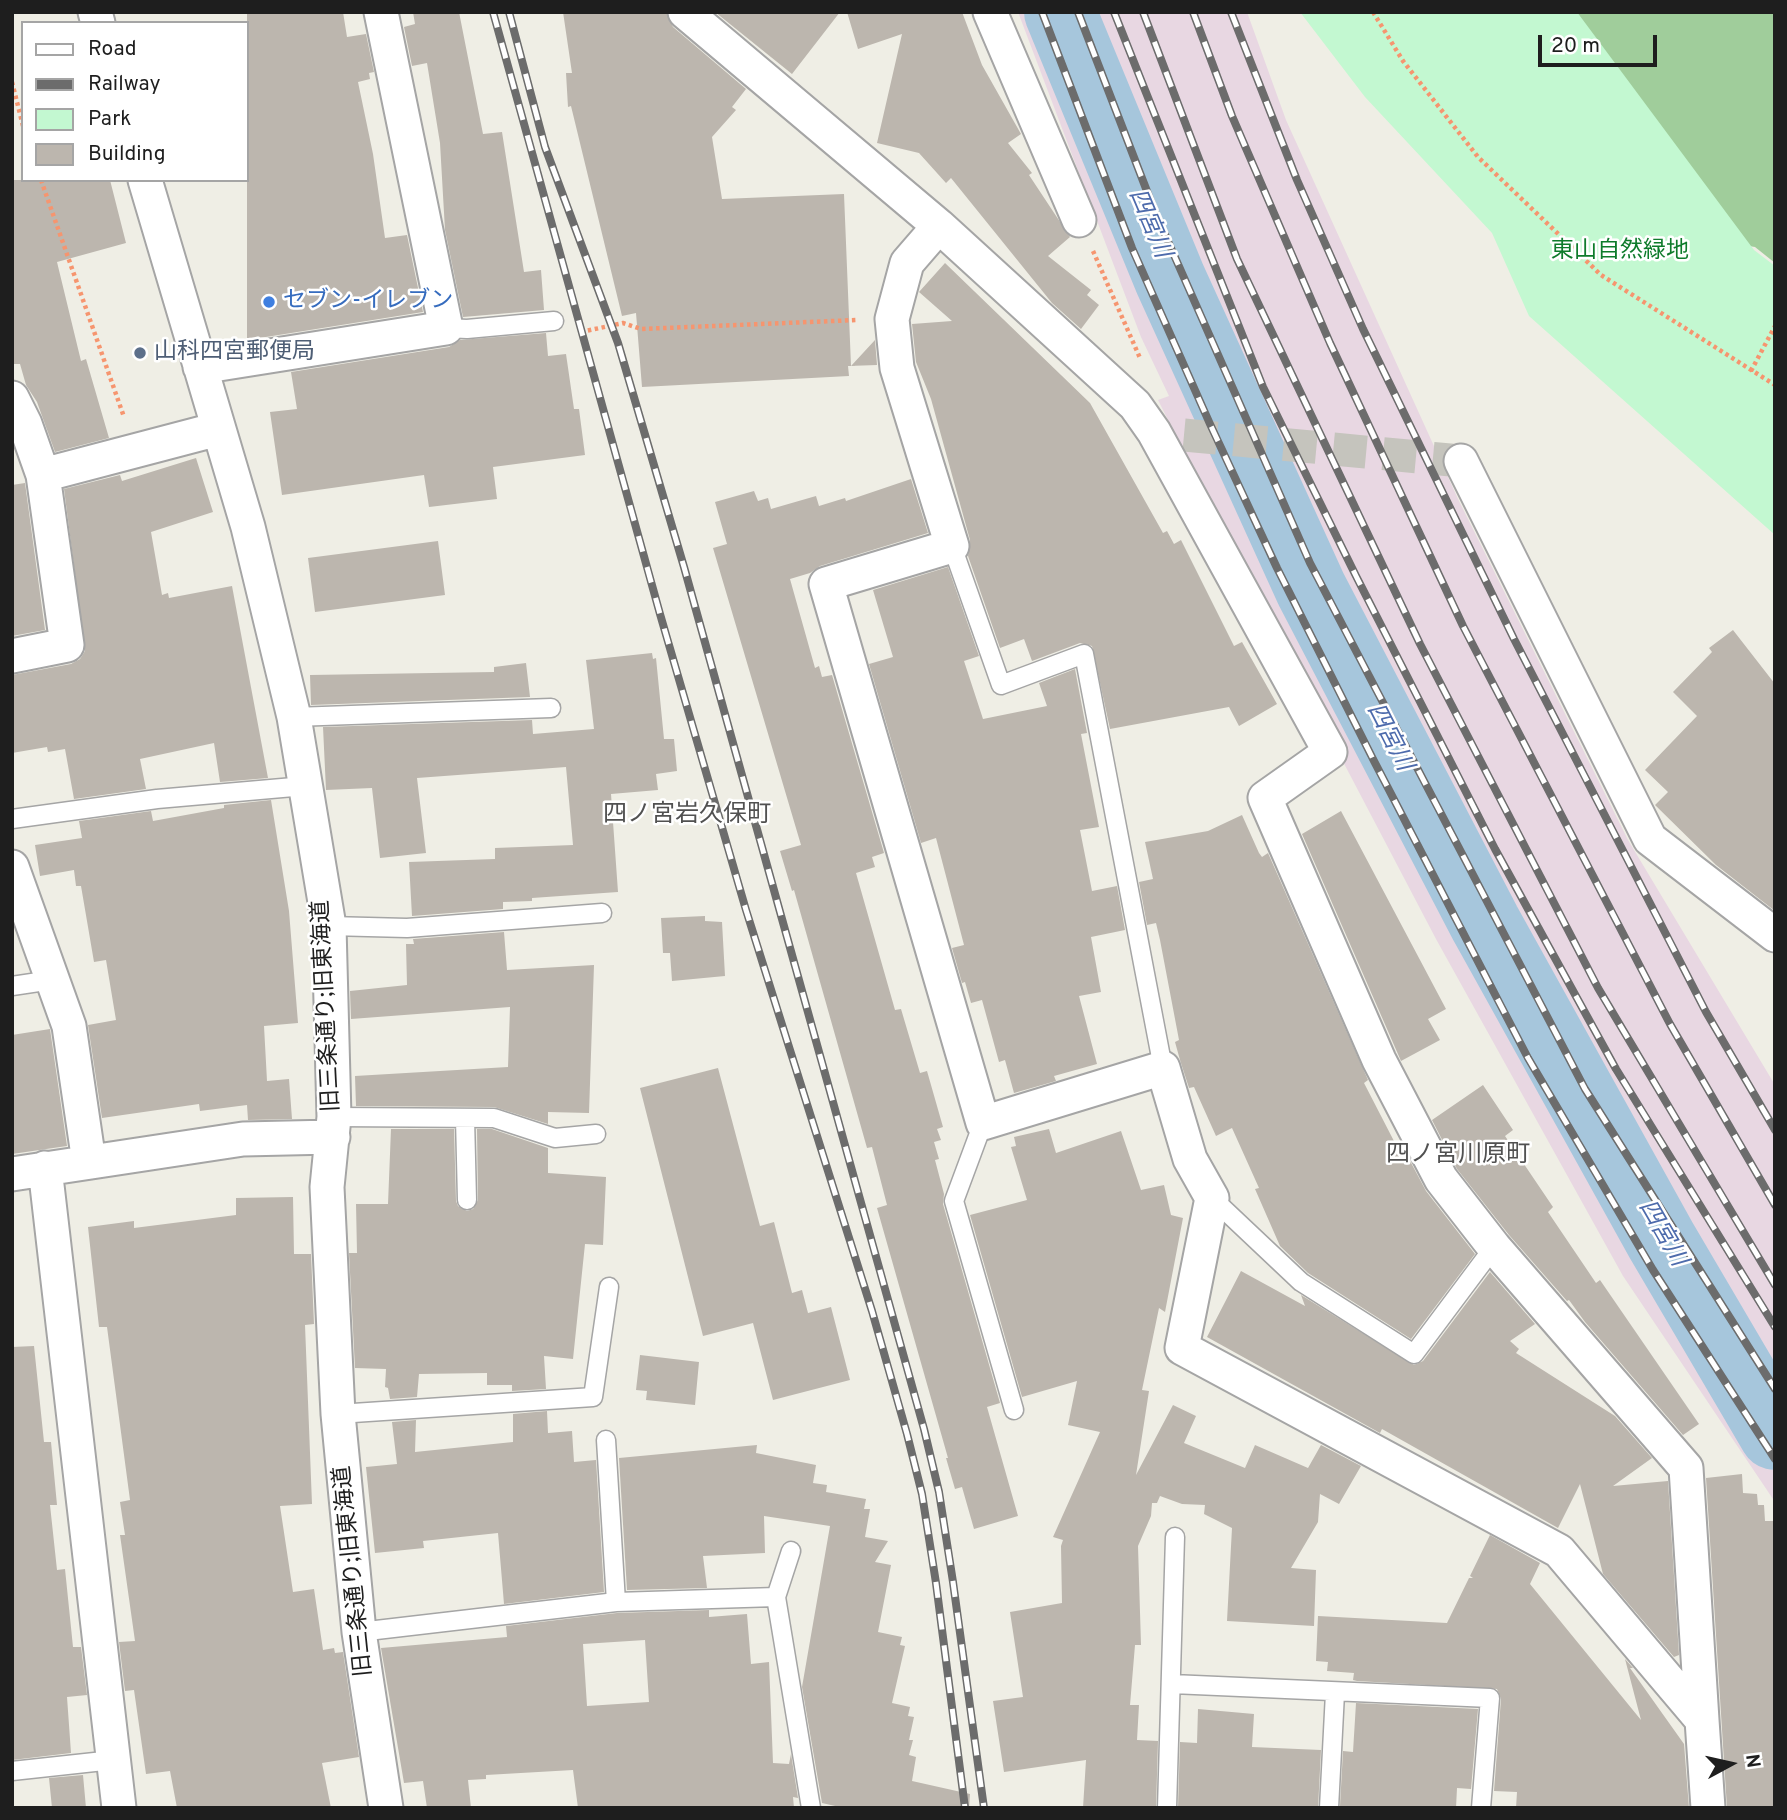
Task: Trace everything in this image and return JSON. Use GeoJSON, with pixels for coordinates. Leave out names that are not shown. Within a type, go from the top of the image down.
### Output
{"type":"FeatureCollection","features":[{"type":"Feature","properties":{"kind":"street"},"geometry":{"type":"LineString","coordinates":[[200,367],[446,328],[380,12]]}},
{"type":"Feature","properties":{"kind":"street"},"geometry":{"type":"LineString","coordinates":[[685,12],[939,226],[1169,434],[1330,752],[1265,798],[1379,1060],[1441,1179],[1494,1247],[1686,1468],[1708,1808]]}},
{"type":"Feature","properties":{"kind":"street"},"geometry":{"type":"LineString","coordinates":[[990,12],[1079,220]]}},
{"type":"Feature","properties":{"kind":"street","name":"旧三条通り;旧東海道"},"geometry":{"type":"LineString","coordinates":[[146,182],[248,527],[294,717],[329,926],[334,1127],[327,1187],[338,1414],[359,1632],[386,1808]]}},
{"type":"Feature","properties":{"kind":"street"},"geometry":{"type":"LineString","coordinates":[[939,226],[907,263],[892,319],[897,368],[952,546],[826,584],[983,1123],[1163,1069],[1189,1159],[1212,1198],[1182,1348],[1559,1551],[1702,1720]]}},
{"type":"Feature","properties":{"kind":"street"},"geometry":{"type":"LineString","coordinates":[[12,398],[25,424],[43,475],[67,645],[12,656]]}},
{"type":"Feature","properties":{"kind":"street"},"geometry":{"type":"LineString","coordinates":[[43,475],[218,429]]}},
{"type":"Feature","properties":{"kind":"street"},"geometry":{"type":"LineString","coordinates":[[1461,461],[1650,839],[1775,935]]}},
{"type":"Feature","properties":{"kind":"street"},"geometry":{"type":"LineString","coordinates":[[12,867],[69,1026],[89,1162]]}},
{"type":"Feature","properties":{"kind":"street"},"geometry":{"type":"LineString","coordinates":[[12,1174],[334,1127]]}},
{"type":"Feature","properties":{"kind":"street"},"geometry":{"type":"LineString","coordinates":[[45,1168],[119,1808]]}},
{"type":"Feature","properties":{"kind":"lane"},"geometry":{"type":"LineString","coordinates":[[446,328],[467,329],[554,321]]}},
{"type":"Feature","properties":{"kind":"lane"},"geometry":{"type":"LineString","coordinates":[[952,546],[1000,685],[1084,654],[1163,1069]]}},
{"type":"Feature","properties":{"kind":"lane"},"geometry":{"type":"LineString","coordinates":[[294,717],[551,708]]}},
{"type":"Feature","properties":{"kind":"lane"},"geometry":{"type":"LineString","coordinates":[[12,819],[157,799],[305,786]]}},
{"type":"Feature","properties":{"kind":"lane"},"geometry":{"type":"LineString","coordinates":[[329,926],[407,928],[602,913]]}},
{"type":"Feature","properties":{"kind":"lane"},"geometry":{"type":"LineString","coordinates":[[12,986],[52,980]]}},
{"type":"Feature","properties":{"kind":"lane"},"geometry":{"type":"LineString","coordinates":[[465,1118],[467,1200]]}},
{"type":"Feature","properties":{"kind":"lane"},"geometry":{"type":"LineString","coordinates":[[334,1127],[494,1118],[555,1138],[596,1134]]}},
{"type":"Feature","properties":{"kind":"lane"},"geometry":{"type":"LineString","coordinates":[[983,1123],[954,1201],[1014,1410]]}},
{"type":"Feature","properties":{"kind":"lane"},"geometry":{"type":"LineString","coordinates":[[1212,1198],[1301,1282],[1413,1354],[1494,1247]]}},
{"type":"Feature","properties":{"kind":"lane"},"geometry":{"type":"LineString","coordinates":[[338,1414],[593,1397],[609,1287]]}},
{"type":"Feature","properties":{"kind":"lane"},"geometry":{"type":"LineString","coordinates":[[606,1440],[616,1602]]}},
{"type":"Feature","properties":{"kind":"lane"},"geometry":{"type":"LineString","coordinates":[[1167,1808],[1175,1537]]}},
{"type":"Feature","properties":{"kind":"lane"},"geometry":{"type":"LineString","coordinates":[[791,1552],[776,1597],[811,1808]]}},
{"type":"Feature","properties":{"kind":"lane"},"geometry":{"type":"LineString","coordinates":[[359,1632],[616,1602],[776,1597]]}},
{"type":"Feature","properties":{"kind":"lane"},"geometry":{"type":"LineString","coordinates":[[1172,1684],[1490,1698],[1481,1808]]}},
{"type":"Feature","properties":{"kind":"lane"},"geometry":{"type":"LineString","coordinates":[[1329,1808],[1335,1693]]}},
{"type":"Feature","properties":{"kind":"lane"},"geometry":{"type":"LineString","coordinates":[[12,1771],[113,1759]]}},
{"type":"Feature","properties":{"kind":"path"},"geometry":{"type":"LineString","coordinates":[[1373,12],[1403,61],[1478,157],[1591,266],[1775,385]]}},
{"type":"Feature","properties":{"kind":"path"},"geometry":{"type":"LineString","coordinates":[[12,82],[21,118]]}},
{"type":"Feature","properties":{"kind":"path"},"geometry":{"type":"LineString","coordinates":[[42,182],[136,450]]}},
{"type":"Feature","properties":{"kind":"path"},"geometry":{"type":"LineString","coordinates":[[1079,220],[1150,381],[1135,405]]}},
{"type":"Feature","properties":{"kind":"path"},"geometry":{"type":"LineString","coordinates":[[554,321],[561,323],[566,335],[623,323],[641,329],[892,319]]}},
{"type":"Feature","properties":{"kind":"path"},"geometry":{"type":"LineString","coordinates":[[1751,371],[1775,326]]}},
{"type":"Feature","properties":{"kind":"shaded area"},"geometry":{"type":"Polygon","coordinates":[[[1018,12],[1247,12],[1286,120],[1458,499],[1628,840],[1775,1085],[1775,1502],[1623,1276],[1436,939],[1274,630],[1158,400],[1169,396],[1141,337],[1018,12]]]}},
{"type":"Feature","properties":{"kind":"green space","name":"東山自然緑地"},"geometry":{"type":"Polygon","coordinates":[[[1300,12],[1577,12],[1754,250],[1775,266],[1775,535],[1529,316],[1492,233],[1365,97],[1300,12]]]}},
{"type":"Feature","properties":{"kind":"green space"},"geometry":{"type":"Polygon","coordinates":[[[1398,12],[1775,12],[1775,263],[1755,247],[1665,232],[1398,12]]]}},
{"type":"Feature","properties":{"kind":"building"},"geometry":{"type":"Polygon","coordinates":[[[247,12],[343,12],[347,37],[366,34],[374,72],[369,73],[370,79],[358,82],[373,154],[385,238],[407,235],[423,312],[247,340],[247,12]]]}},
{"type":"Feature","properties":{"kind":"building"},"geometry":{"type":"Polygon","coordinates":[[[413,12],[459,12],[483,134],[502,132],[524,272],[541,270],[544,310],[463,317],[445,230],[440,143],[427,63],[412,66],[404,27],[415,24],[413,12]]]}},
{"type":"Feature","properties":{"kind":"building"},"geometry":{"type":"Polygon","coordinates":[[[563,12],[666,12],[673,27],[746,89],[732,107],[736,110],[712,137],[722,199],[844,194],[851,366],[848,366],[849,376],[642,387],[636,313],[622,316],[571,106],[568,107],[566,73],[572,73],[563,12]]]}},
{"type":"Feature","properties":{"kind":"building"},"geometry":{"type":"Polygon","coordinates":[[[715,12],[840,12],[792,74],[715,12]]]}},
{"type":"Feature","properties":{"kind":"building"},"geometry":{"type":"Polygon","coordinates":[[[847,12],[962,12],[982,65],[1021,134],[1008,143],[1032,173],[1029,175],[1070,237],[1048,256],[1091,290],[1087,295],[1099,305],[1081,329],[1052,303],[951,178],[946,183],[919,153],[877,143],[902,34],[858,49],[847,12]]]}},
{"type":"Feature","properties":{"kind":"building"},"geometry":{"type":"Polygon","coordinates":[[[12,180],[111,182],[126,243],[57,262],[81,361],[86,359],[109,438],[55,452],[37,402],[26,385],[20,364],[12,364],[12,180]]]}},
{"type":"Feature","properties":{"kind":"building"},"geometry":{"type":"Polygon","coordinates":[[[945,263],[1090,403],[1163,533],[1167,531],[1174,544],[1181,540],[1234,646],[1242,642],[1277,704],[1239,726],[1229,707],[1110,729],[1092,646],[1080,643],[1032,661],[1024,639],[1000,648],[968,556],[970,540],[931,399],[916,362],[912,324],[952,321],[919,292],[945,263]]]}},
{"type":"Feature","properties":{"kind":"building"},"geometry":{"type":"Polygon","coordinates":[[[546,333],[548,356],[566,354],[574,409],[579,409],[585,455],[493,467],[497,499],[429,507],[424,475],[282,495],[270,412],[297,409],[291,372],[449,347],[460,340],[546,333]]]}},
{"type":"Feature","properties":{"kind":"building"},"geometry":{"type":"Polygon","coordinates":[[[875,340],[877,365],[851,366],[875,340]]]}},
{"type":"Feature","properties":{"kind":"building"},"geometry":{"type":"Polygon","coordinates":[[[196,458],[213,512],[151,532],[162,595],[168,593],[169,598],[232,586],[268,778],[220,782],[214,743],[140,759],[146,789],[74,799],[65,749],[48,752],[47,747],[12,753],[12,675],[71,664],[80,659],[85,651],[64,489],[120,475],[122,481],[196,458]]]}},
{"type":"Feature","properties":{"kind":"building"},"geometry":{"type":"Polygon","coordinates":[[[911,479],[928,533],[820,566],[810,573],[790,579],[815,668],[819,666],[822,677],[832,675],[884,853],[872,857],[875,867],[856,873],[895,1010],[901,1009],[920,1073],[927,1071],[943,1127],[937,1129],[941,1140],[934,1142],[939,1159],[935,1160],[944,1194],[943,1204],[1000,1403],[987,1407],[1018,1516],[974,1529],[962,1487],[955,1489],[946,1458],[877,1208],[887,1205],[872,1147],[867,1148],[794,890],[792,891],[780,851],[801,845],[713,548],[727,544],[715,502],[754,491],[758,501],[768,498],[771,509],[816,496],[819,506],[845,498],[846,501],[911,479]]]}},
{"type":"Feature","properties":{"kind":"building"},"geometry":{"type":"Polygon","coordinates":[[[25,483],[45,630],[12,636],[12,485],[25,483]]]}},
{"type":"Feature","properties":{"kind":"building"},"geometry":{"type":"Polygon","coordinates":[[[438,541],[445,595],[315,612],[308,558],[438,541]]]}},
{"type":"Feature","properties":{"kind":"building"},"geometry":{"type":"Polygon","coordinates":[[[948,567],[979,656],[964,661],[983,719],[1047,706],[1039,683],[1075,669],[1087,733],[1081,734],[1099,827],[1080,830],[1092,891],[1117,886],[1125,930],[1091,937],[1101,992],[1079,996],[1097,1064],[1054,1076],[1056,1081],[1014,1093],[1005,1060],[999,1062],[982,1000],[971,1003],[965,982],[962,983],[952,948],[964,945],[936,838],[921,843],[869,664],[893,657],[873,590],[948,567]]]}},
{"type":"Feature","properties":{"kind":"building"},"geometry":{"type":"Polygon","coordinates":[[[1733,630],[1775,684],[1775,911],[1716,865],[1655,805],[1668,792],[1645,770],[1697,716],[1673,692],[1712,652],[1709,648],[1733,630]]]}},
{"type":"Feature","properties":{"kind":"building"},"geometry":{"type":"Polygon","coordinates":[[[652,653],[653,659],[656,658],[664,739],[674,739],[677,771],[656,774],[658,790],[611,794],[618,892],[532,898],[532,901],[503,902],[503,909],[412,916],[409,862],[495,859],[495,848],[573,845],[566,767],[417,778],[426,853],[380,858],[372,788],[326,790],[323,727],[532,720],[533,734],[594,729],[586,660],[652,653]]]}},
{"type":"Feature","properties":{"kind":"building"},"geometry":{"type":"Polygon","coordinates":[[[526,663],[530,697],[311,705],[310,675],[494,672],[494,667],[526,663]]]}},
{"type":"Feature","properties":{"kind":"building"},"geometry":{"type":"Polygon","coordinates":[[[271,800],[289,911],[298,1023],[264,1026],[267,1081],[289,1079],[292,1119],[248,1120],[247,1105],[200,1111],[199,1104],[102,1118],[88,1025],[116,1020],[106,960],[94,962],[81,886],[76,886],[74,870],[40,876],[35,845],[82,838],[79,821],[151,811],[153,821],[224,808],[224,805],[271,800]]]}},
{"type":"Feature","properties":{"kind":"building"},"geometry":{"type":"Polygon","coordinates":[[[1341,811],[1446,1009],[1428,1019],[1440,1040],[1401,1061],[1302,834],[1341,811]]]}},
{"type":"Feature","properties":{"kind":"building"},"geometry":{"type":"Polygon","coordinates":[[[1242,815],[1259,853],[1262,857],[1268,853],[1368,1080],[1364,1083],[1396,1145],[1400,1142],[1426,1191],[1475,1254],[1411,1339],[1308,1273],[1280,1246],[1255,1189],[1259,1188],[1232,1128],[1216,1136],[1194,1087],[1189,1088],[1175,1042],[1179,1040],[1156,923],[1147,925],[1139,882],[1153,879],[1145,842],[1208,831],[1242,815]]]}},
{"type":"Feature","properties":{"kind":"building"},"geometry":{"type":"Polygon","coordinates":[[[705,916],[705,921],[722,922],[725,976],[672,981],[670,953],[663,953],[661,918],[705,916]]]}},
{"type":"Feature","properties":{"kind":"building"},"geometry":{"type":"Polygon","coordinates":[[[504,932],[507,970],[594,965],[589,1113],[548,1112],[548,1124],[494,1107],[356,1106],[355,1076],[508,1067],[510,1007],[351,1019],[350,991],[407,985],[406,944],[414,944],[413,939],[504,932]]]}},
{"type":"Feature","properties":{"kind":"building"},"geometry":{"type":"Polygon","coordinates":[[[50,1029],[67,1146],[12,1154],[12,1035],[50,1029]]]}},
{"type":"Feature","properties":{"kind":"building"},"geometry":{"type":"Polygon","coordinates":[[[718,1068],[760,1226],[774,1222],[792,1293],[802,1290],[808,1313],[831,1307],[850,1380],[773,1400],[753,1323],[703,1336],[640,1088],[718,1068]]]}},
{"type":"Feature","properties":{"kind":"building"},"geometry":{"type":"Polygon","coordinates":[[[1483,1085],[1513,1130],[1505,1136],[1553,1207],[1548,1212],[1596,1283],[1600,1280],[1699,1424],[1683,1435],[1569,1300],[1567,1301],[1509,1235],[1457,1169],[1432,1120],[1483,1085]]]}},
{"type":"Feature","properties":{"kind":"building"},"geometry":{"type":"Polygon","coordinates":[[[391,1129],[454,1129],[456,1201],[458,1206],[467,1211],[473,1209],[478,1200],[477,1129],[492,1129],[548,1148],[548,1173],[606,1177],[603,1245],[585,1244],[573,1359],[544,1356],[546,1389],[512,1391],[512,1385],[487,1385],[487,1373],[419,1374],[417,1397],[390,1399],[388,1388],[385,1387],[386,1369],[355,1368],[349,1253],[357,1253],[356,1204],[388,1204],[391,1129]]]}},
{"type":"Feature","properties":{"kind":"building"},"geometry":{"type":"Polygon","coordinates":[[[1049,1129],[1056,1153],[1121,1131],[1141,1190],[1164,1185],[1171,1215],[1183,1218],[1165,1312],[1159,1308],[1142,1390],[1149,1391],[1136,1475],[1173,1405],[1196,1416],[1184,1443],[1245,1468],[1255,1445],[1308,1468],[1321,1445],[1361,1466],[1339,1504],[1320,1494],[1318,1522],[1291,1568],[1316,1570],[1314,1626],[1227,1621],[1232,1528],[1204,1514],[1205,1505],[1182,1504],[1160,1496],[1157,1503],[1152,1503],[1151,1516],[1138,1546],[1141,1645],[1135,1645],[1130,1705],[1139,1705],[1137,1740],[1158,1741],[1156,1808],[1083,1808],[1086,1760],[1004,1772],[993,1701],[1023,1697],[1010,1612],[1062,1603],[1063,1540],[1053,1537],[1100,1432],[1068,1425],[1077,1381],[1022,1397],[970,1215],[1027,1200],[1011,1147],[1016,1146],[1014,1137],[1049,1129]]]}},
{"type":"Feature","properties":{"kind":"building"},"geometry":{"type":"Polygon","coordinates":[[[293,1197],[294,1254],[311,1254],[314,1324],[305,1325],[312,1504],[280,1506],[293,1592],[314,1589],[323,1650],[334,1648],[335,1653],[343,1652],[359,1757],[322,1763],[331,1808],[177,1808],[170,1771],[146,1774],[134,1690],[125,1691],[119,1642],[135,1641],[120,1535],[125,1535],[120,1502],[130,1500],[107,1327],[99,1327],[88,1227],[134,1221],[134,1228],[236,1215],[236,1198],[293,1197]]]}},
{"type":"Feature","properties":{"kind":"building"},"geometry":{"type":"Polygon","coordinates":[[[1241,1271],[1305,1306],[1301,1295],[1414,1365],[1423,1361],[1490,1272],[1535,1324],[1510,1341],[1519,1349],[1516,1353],[1615,1416],[1652,1458],[1613,1486],[1668,1481],[1679,1655],[1674,1657],[1603,1574],[1580,1484],[1558,1528],[1382,1429],[1380,1433],[1207,1337],[1241,1271]]]}},
{"type":"Feature","properties":{"kind":"building"},"geometry":{"type":"Polygon","coordinates":[[[34,1346],[44,1442],[51,1442],[57,1505],[50,1505],[57,1570],[65,1569],[73,1647],[81,1647],[87,1695],[67,1697],[71,1753],[12,1760],[12,1347],[34,1346]]]}},
{"type":"Feature","properties":{"kind":"building"},"geometry":{"type":"Polygon","coordinates":[[[640,1355],[699,1362],[695,1405],[646,1400],[647,1391],[636,1390],[640,1355]]]}},
{"type":"Feature","properties":{"kind":"building"},"geometry":{"type":"Polygon","coordinates":[[[547,1411],[548,1433],[572,1431],[574,1462],[596,1460],[604,1592],[504,1604],[498,1533],[423,1541],[424,1548],[375,1553],[366,1467],[397,1464],[392,1422],[416,1420],[415,1452],[513,1442],[513,1414],[547,1411]]]}},
{"type":"Feature","properties":{"kind":"building"},"geometry":{"type":"Polygon","coordinates":[[[757,1445],[756,1453],[816,1465],[813,1483],[827,1485],[826,1492],[866,1499],[864,1509],[870,1509],[865,1537],[888,1541],[875,1562],[891,1565],[878,1632],[902,1637],[900,1645],[905,1646],[892,1703],[910,1707],[908,1716],[914,1717],[909,1740],[913,1740],[909,1755],[916,1757],[912,1781],[970,1794],[969,1808],[844,1808],[822,1803],[802,1687],[830,1526],[764,1516],[765,1553],[703,1556],[707,1588],[627,1590],[619,1458],[757,1445]]]}},
{"type":"Feature","properties":{"kind":"building"},"geometry":{"type":"Polygon","coordinates":[[[1742,1474],[1743,1493],[1757,1494],[1758,1505],[1764,1505],[1765,1521],[1775,1521],[1775,1808],[1727,1808],[1706,1478],[1742,1474]]]}},
{"type":"Feature","properties":{"kind":"building"},"geometry":{"type":"Polygon","coordinates":[[[1490,1535],[1540,1563],[1530,1584],[1641,1720],[1625,1659],[1633,1668],[1630,1668],[1684,1744],[1689,1808],[1516,1808],[1517,1792],[1494,1791],[1501,1699],[1497,1689],[1357,1681],[1353,1680],[1354,1673],[1327,1671],[1328,1662],[1316,1661],[1318,1616],[1447,1623],[1469,1578],[1473,1578],[1470,1576],[1490,1535]]]}},
{"type":"Feature","properties":{"kind":"building"},"geometry":{"type":"Polygon","coordinates":[[[709,1610],[709,1617],[747,1614],[751,1664],[769,1662],[773,1763],[789,1764],[791,1754],[798,1798],[793,1797],[794,1808],[578,1808],[573,1770],[486,1775],[486,1779],[468,1780],[471,1808],[427,1808],[423,1781],[404,1783],[381,1648],[507,1637],[506,1626],[617,1613],[709,1610]],[[645,1640],[583,1644],[587,1706],[649,1702],[645,1640]]]}},
{"type":"Feature","properties":{"kind":"building"},"geometry":{"type":"Polygon","coordinates":[[[1356,1703],[1478,1709],[1471,1789],[1457,1788],[1456,1808],[1340,1806],[1343,1751],[1353,1752],[1356,1703]]]}},
{"type":"Feature","properties":{"kind":"building"},"geometry":{"type":"Polygon","coordinates":[[[1198,1709],[1254,1714],[1252,1747],[1321,1750],[1318,1808],[1178,1808],[1180,1742],[1197,1743],[1198,1709]]]}},
{"type":"Feature","properties":{"kind":"building"},"geometry":{"type":"Polygon","coordinates":[[[83,1775],[86,1808],[52,1808],[49,1778],[83,1775]]]}},
{"type":"Feature","properties":{"kind":"waterway","name":"四宮川"},"geometry":{"type":"LineString","coordinates":[[1060,12],[1170,279],[1311,589],[1485,923],[1661,1240],[1775,1434]]}},
{"type":"Feature","properties":{"kind":"tunnel"},"geometry":{"type":"LineString","coordinates":[[1184,435],[1461,461]]}},
{"type":"Feature","properties":{"kind":"railway"},"geometry":{"type":"LineString","coordinates":[[493,12],[660,614],[746,910],[872,1311],[907,1434],[922,1494],[936,1583],[965,1808]]}},
{"type":"Feature","properties":{"kind":"railway"},"geometry":{"type":"LineString","coordinates":[[509,12],[545,147],[618,343],[684,567],[924,1429],[939,1492],[984,1808]]}},
{"type":"Feature","properties":{"kind":"railway"},"geometry":{"type":"LineString","coordinates":[[1042,12],[1132,248],[1210,424],[1277,568],[1374,761],[1528,1058],[1653,1270],[1775,1459]]}},
{"type":"Feature","properties":{"kind":"railway"},"geometry":{"type":"LineString","coordinates":[[1078,12],[1155,212],[1310,563],[1585,1089],[1775,1389]]}},
{"type":"Feature","properties":{"kind":"railway"},"geometry":{"type":"LineString","coordinates":[[1114,12],[1263,387],[1356,576],[1495,849],[1616,1069],[1775,1327]]}},
{"type":"Feature","properties":{"kind":"railway"},"geometry":{"type":"LineString","coordinates":[[1143,12],[1237,259],[1420,644],[1598,988],[1775,1285]]}},
{"type":"Feature","properties":{"kind":"railway"},"geometry":{"type":"LineString","coordinates":[[1193,12],[1232,116],[1330,343],[1463,626],[1670,1024],[1775,1205]]}},
{"type":"Feature","properties":{"kind":"railway"},"geometry":{"type":"LineString","coordinates":[[1231,12],[1297,180],[1363,329],[1514,639],[1706,1012],[1775,1130]]}},
{"type":"Feature","properties":{"kind":"place","name":"セブン-イレブン"},"geometry":{"type":"Point","coordinates":[269,302]}},
{"type":"Feature","properties":{"kind":"place","name":"山科四宮郵便局"},"geometry":{"type":"Point","coordinates":[140,353]}},
{"type":"Feature","properties":{"kind":"district","name":"四ノ宮岩久保町"},"geometry":{"type":"Point","coordinates":[687,816]}},
{"type":"Feature","properties":{"kind":"district","name":"四ノ宮川原町"},"geometry":{"type":"Point","coordinates":[1458,1156]}}]}
